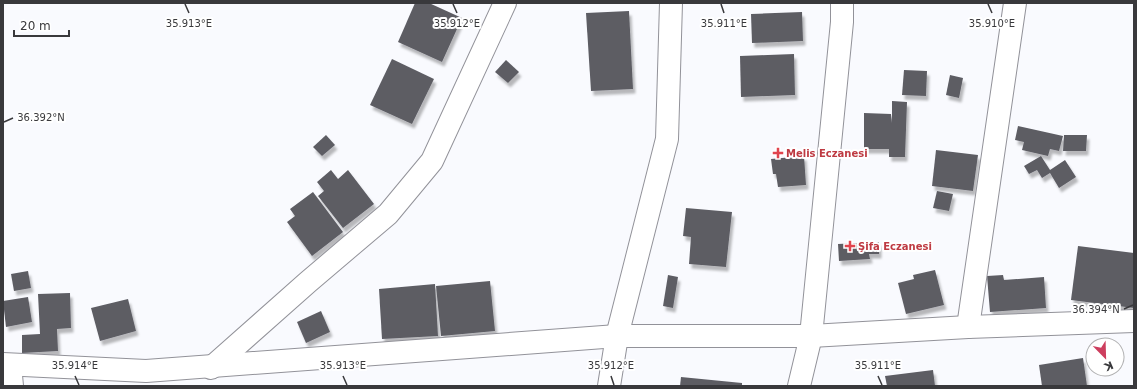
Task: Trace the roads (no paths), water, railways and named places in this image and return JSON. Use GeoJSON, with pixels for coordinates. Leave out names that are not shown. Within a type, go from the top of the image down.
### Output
{"type":"FeatureCollection","features":[{"type":"Feature","properties":{"kind":"street"},"geometry":{"type":"LineString","coordinates":[[211,368],[308,282],[388,214],[432,161],[505,3]]}},
{"type":"Feature","properties":{"kind":"street"},"geometry":{"type":"LineString","coordinates":[[609,386],[617,336],[667,139],[670,3]]}},
{"type":"Feature","properties":{"kind":"street"},"geometry":{"type":"LineString","coordinates":[[799,386],[811,336],[842,22],[842,3]]}},
{"type":"Feature","properties":{"kind":"street"},"geometry":{"type":"LineString","coordinates":[[968,327],[1015,3]]}},
{"type":"Feature","properties":{"kind":"street"},"geometry":{"type":"LineString","coordinates":[[12,386],[7,364],[146,372],[617,336],[811,336],[968,327],[1134,321]]}},
{"type":"Feature","properties":{"kind":"place","name":"Melis Eczanesi"},"geometry":{"type":"Point","coordinates":[778,153]}},
{"type":"Feature","properties":{"kind":"place","name":"Şifa Eczanesi"},"geometry":{"type":"Point","coordinates":[850,246]}}]}
